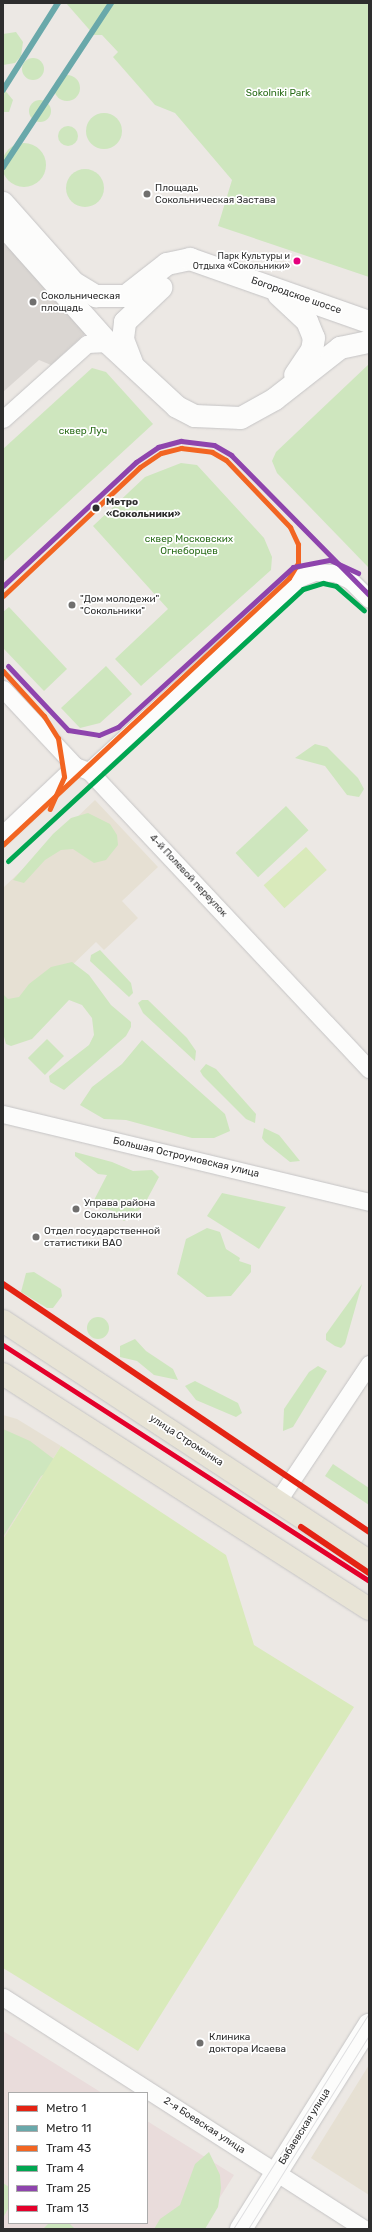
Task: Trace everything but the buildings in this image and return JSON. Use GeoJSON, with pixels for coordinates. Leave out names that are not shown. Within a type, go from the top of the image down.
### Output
{"type":"FeatureCollection","features":[{"type":"Feature","properties":{"kind":"main road","name":"Богородское шоссе"},"geometry":{"type":"LineString","coordinates":[[3,203],[29,230],[58,264],[84,290],[110,298],[135,291],[175,260],[190,259],[369,322]]}},
{"type":"Feature","properties":{"kind":"main road"},"geometry":{"type":"LineString","coordinates":[[3,225],[108,343],[132,363],[177,407],[195,416],[241,418],[281,394],[340,348],[369,342]]}},
{"type":"Feature","properties":{"kind":"main road"},"geometry":{"type":"LineString","coordinates":[[132,363],[123,339],[127,318],[180,272],[204,264]]}},
{"type":"Feature","properties":{"kind":"main road"},"geometry":{"type":"LineString","coordinates":[[270,288],[307,321],[314,338],[307,360],[281,394]]}},
{"type":"Feature","properties":{"kind":"main road","name":"улица Стромынка"},"geometry":{"type":"LineString","coordinates":[[3,1321],[369,1561]]}},
{"type":"Feature","properties":{"kind":"main road"},"geometry":{"type":"LineString","coordinates":[[3,1374],[369,1609]]}},
{"type":"Feature","properties":{"kind":"main road","name":"Бабаевская улица"},"geometry":{"type":"LineString","coordinates":[[241,2229],[369,2026]]}},
{"type":"Feature","properties":{"kind":"street"},"geometry":{"type":"LineString","coordinates":[[3,216],[14,219],[29,230]]}},
{"type":"Feature","properties":{"kind":"street"},"geometry":{"type":"LineString","coordinates":[[3,419],[79,352],[94,341],[108,343]]}},
{"type":"Feature","properties":{"kind":"street"},"geometry":{"type":"LineString","coordinates":[[3,834],[82,768],[292,582],[323,571],[350,580],[369,599]]}},
{"type":"Feature","properties":{"kind":"street","name":"4-й Полевой переулок"},"geometry":{"type":"LineString","coordinates":[[3,689],[82,768],[369,1069]]}},
{"type":"Feature","properties":{"kind":"street","name":"Большая Остроумовская улица"},"geometry":{"type":"LineString","coordinates":[[3,1114],[369,1202]]}},
{"type":"Feature","properties":{"kind":"street"},"geometry":{"type":"LineString","coordinates":[[277,1502],[369,1364]]}},
{"type":"Feature","properties":{"kind":"street","name":"2-я Боевская улица"},"geometry":{"type":"LineString","coordinates":[[3,1998],[364,2229]]}},
{"type":"Feature","properties":{"kind":"shaded area","name":"Сокольническая площадь"},"geometry":{"type":"Polygon","coordinates":[[[3,235],[87,332],[51,365],[39,360],[3,392],[3,235]]]}},
{"type":"Feature","properties":{"kind":"shaded area"},"geometry":{"type":"Polygon","coordinates":[[[95,800],[158,867],[122,901],[138,918],[104,950],[96,942],[7,1028],[3,1024],[3,888],[95,800]]]}},
{"type":"Feature","properties":{"kind":"shaded area"},"geometry":{"type":"Polygon","coordinates":[[[3,1415],[17,1419],[61,1446],[3,1539],[3,1415]]]}},
{"type":"Feature","properties":{"kind":"shaded area"},"geometry":{"type":"Polygon","coordinates":[[[3,2031],[100,2092],[8,2092],[8,2224],[148,2224],[148,2122],[234,2175],[200,2229],[3,2229],[3,2031]]]}},
{"type":"Feature","properties":{"kind":"shaded area"},"geometry":{"type":"Polygon","coordinates":[[[369,2065],[369,2195],[311,2158],[369,2065]]]}},
{"type":"Feature","properties":{"kind":"green space","name":"Sokolniki Park"},"geometry":{"type":"Polygon","coordinates":[[[66,3],[369,3],[369,277],[218,226],[232,180],[175,113],[155,105],[113,57],[118,52],[102,35],[94,35],[66,3]]]}},
{"type":"Feature","properties":{"kind":"green space"},"geometry":{"type":"Polygon","coordinates":[[[16,32],[23,42],[21,56],[15,63],[3,65],[3,34],[16,32]]]}},
{"type":"Feature","properties":{"kind":"green space"},"geometry":{"type":"Polygon","coordinates":[[[29,58],[37,58],[44,65],[44,73],[37,80],[29,80],[22,73],[22,65],[29,58]]]}},
{"type":"Feature","properties":{"kind":"green space"},"geometry":{"type":"Polygon","coordinates":[[[67,75],[76,79],[80,88],[76,97],[67,101],[58,97],[54,88],[58,79],[67,75]]]}},
{"type":"Feature","properties":{"kind":"green space"},"geometry":{"type":"Polygon","coordinates":[[[3,88],[13,100],[9,112],[3,112],[3,88]]]}},
{"type":"Feature","properties":{"kind":"green space"},"geometry":{"type":"Polygon","coordinates":[[[40,100],[48,103],[51,111],[48,119],[40,122],[32,119],[29,111],[32,103],[40,100]]]}},
{"type":"Feature","properties":{"kind":"green space"},"geometry":{"type":"Polygon","coordinates":[[[104,113],[117,118],[122,131],[117,144],[104,149],[91,144],[86,131],[91,118],[104,113]]]}},
{"type":"Feature","properties":{"kind":"green space"},"geometry":{"type":"Polygon","coordinates":[[[68,126],[75,129],[78,136],[75,143],[68,146],[61,143],[58,136],[61,129],[68,126]]]}},
{"type":"Feature","properties":{"kind":"green space"},"geometry":{"type":"Polygon","coordinates":[[[28,143],[33,144],[40,149],[45,156],[45,174],[40,181],[33,186],[20,187],[15,186],[8,181],[3,174],[2,161],[3,156],[8,149],[15,144],[28,143]]]}},
{"type":"Feature","properties":{"kind":"green space"},"geometry":{"type":"Polygon","coordinates":[[[85,169],[95,172],[101,178],[104,188],[101,198],[95,204],[85,207],[75,204],[69,198],[66,188],[69,178],[75,172],[85,169]]]}},
{"type":"Feature","properties":{"kind":"green space"},"geometry":{"type":"Polygon","coordinates":[[[369,364],[369,568],[277,473],[272,461],[276,452],[369,364]]]}},
{"type":"Feature","properties":{"kind":"green space","name":"сквер Луч"},"geometry":{"type":"Polygon","coordinates":[[[92,368],[106,372],[153,424],[3,562],[3,449],[92,368]]]}},
{"type":"Feature","properties":{"kind":"green space","name":"сквер Московских Огнеборцев"},"geometry":{"type":"Polygon","coordinates":[[[181,463],[197,465],[264,538],[272,557],[271,570],[141,686],[115,659],[168,609],[93,526],[145,477],[181,463]]]}},
{"type":"Feature","properties":{"kind":"green space"},"geometry":{"type":"Polygon","coordinates":[[[9,607],[67,669],[44,691],[3,648],[3,612],[9,607]]]}},
{"type":"Feature","properties":{"kind":"green space"},"geometry":{"type":"Polygon","coordinates":[[[106,666],[132,694],[100,723],[80,728],[61,708],[106,666]]]}},
{"type":"Feature","properties":{"kind":"green space"},"geometry":{"type":"Polygon","coordinates":[[[315,744],[327,747],[358,778],[364,789],[359,797],[347,795],[325,766],[295,758],[315,744]]]}},
{"type":"Feature","properties":{"kind":"green space"},"geometry":{"type":"Polygon","coordinates":[[[286,806],[309,830],[258,877],[236,853],[286,806]]]}},
{"type":"Feature","properties":{"kind":"green space"},"geometry":{"type":"Polygon","coordinates":[[[88,813],[110,824],[117,835],[118,845],[106,860],[94,863],[73,849],[61,850],[45,860],[24,883],[13,880],[53,834],[71,818],[88,813]]]}},
{"type":"Feature","properties":{"kind":"green space"},"geometry":{"type":"Polygon","coordinates":[[[306,847],[327,870],[284,908],[264,885],[306,847]]]}},
{"type":"Feature","properties":{"kind":"green space"},"geometry":{"type":"Polygon","coordinates":[[[100,950],[131,983],[133,993],[129,997],[90,961],[91,955],[100,950]]]}},
{"type":"Feature","properties":{"kind":"green space"},"geometry":{"type":"Polygon","coordinates":[[[72,962],[89,975],[111,1005],[131,1022],[131,1027],[126,1036],[64,1090],[50,1082],[49,1076],[89,1045],[94,1035],[92,1018],[82,1005],[69,1000],[32,1039],[11,1046],[6,1044],[3,1033],[3,994],[8,999],[19,997],[29,984],[51,967],[72,962]]]}},
{"type":"Feature","properties":{"kind":"green space"},"geometry":{"type":"Polygon","coordinates":[[[142,1000],[148,1000],[187,1038],[196,1051],[195,1061],[143,1013],[138,1003],[142,1000]]]}},
{"type":"Feature","properties":{"kind":"green space"},"geometry":{"type":"Polygon","coordinates":[[[47,1039],[64,1056],[45,1075],[28,1058],[47,1039]]]}},
{"type":"Feature","properties":{"kind":"green space"},"geometry":{"type":"Polygon","coordinates":[[[142,1040],[225,1114],[230,1131],[214,1138],[192,1138],[126,1120],[104,1119],[80,1105],[92,1087],[122,1064],[142,1040]]]}},
{"type":"Feature","properties":{"kind":"green space"},"geometry":{"type":"Polygon","coordinates":[[[206,1064],[216,1069],[256,1114],[255,1123],[246,1119],[203,1076],[200,1071],[206,1064]]]}},
{"type":"Feature","properties":{"kind":"green space"},"geometry":{"type":"Polygon","coordinates":[[[264,1128],[279,1135],[300,1161],[290,1162],[265,1142],[262,1138],[264,1128]]]}},
{"type":"Feature","properties":{"kind":"green space"},"geometry":{"type":"Polygon","coordinates":[[[75,1152],[112,1162],[133,1171],[152,1170],[159,1177],[143,1207],[124,1221],[113,1211],[91,1206],[107,1175],[98,1174],[75,1156],[75,1152]]]}},
{"type":"Feature","properties":{"kind":"green space"},"geometry":{"type":"Polygon","coordinates":[[[222,1193],[286,1207],[259,1249],[207,1216],[222,1193]]]}},
{"type":"Feature","properties":{"kind":"green space"},"geometry":{"type":"Polygon","coordinates":[[[207,1228],[220,1232],[226,1249],[240,1258],[239,1261],[251,1265],[251,1272],[231,1296],[207,1297],[177,1274],[186,1239],[207,1228]]]}},
{"type":"Feature","properties":{"kind":"green space"},"geometry":{"type":"Polygon","coordinates":[[[34,1272],[61,1289],[62,1296],[53,1308],[47,1308],[21,1292],[26,1273],[34,1272]]]}},
{"type":"Feature","properties":{"kind":"green space"},"geometry":{"type":"Polygon","coordinates":[[[362,1284],[345,1344],[341,1348],[335,1346],[326,1340],[326,1334],[362,1284]]]}},
{"type":"Feature","properties":{"kind":"green space"},"geometry":{"type":"Polygon","coordinates":[[[98,1317],[106,1320],[109,1328],[106,1336],[98,1339],[90,1336],[87,1328],[90,1320],[98,1317]]]}},
{"type":"Feature","properties":{"kind":"green space"},"geometry":{"type":"Polygon","coordinates":[[[135,1339],[146,1351],[173,1369],[178,1380],[154,1375],[137,1361],[120,1357],[120,1346],[135,1339]]]}},
{"type":"Feature","properties":{"kind":"green space"},"geometry":{"type":"Polygon","coordinates":[[[318,1366],[327,1371],[293,1427],[283,1431],[284,1409],[309,1372],[318,1366]]]}},
{"type":"Feature","properties":{"kind":"green space"},"geometry":{"type":"Polygon","coordinates":[[[195,1381],[238,1403],[242,1413],[236,1417],[196,1400],[185,1386],[195,1381]]]}},
{"type":"Feature","properties":{"kind":"green space"},"geometry":{"type":"Polygon","coordinates":[[[3,1429],[30,1441],[63,1466],[41,1476],[3,1537],[3,1429]]]}},
{"type":"Feature","properties":{"kind":"green space"},"geometry":{"type":"Polygon","coordinates":[[[61,1446],[226,1555],[254,1645],[354,1707],[138,2051],[3,1968],[3,1539],[61,1446]]]}},
{"type":"Feature","properties":{"kind":"green space"},"geometry":{"type":"Polygon","coordinates":[[[333,1464],[369,1488],[369,1505],[325,1476],[333,1464]]]}},
{"type":"Feature","properties":{"kind":"green space"},"geometry":{"type":"Polygon","coordinates":[[[209,2152],[220,2175],[221,2188],[218,2207],[205,2229],[154,2229],[160,2219],[180,2205],[195,2164],[209,2152]]]}},
{"type":"Feature","properties":{"kind":"green space"},"geometry":{"type":"Polygon","coordinates":[[[3,2183],[8,2186],[8,2209],[3,2218],[3,2183]]]}},
{"type":"Feature","properties":{"kind":"green space"},"geometry":{"type":"Polygon","coordinates":[[[48,2224],[70,2224],[75,2229],[43,2229],[48,2224]]]}},
{"type":"Feature","properties":{"kind":"tram line","name":"25"},"geometry":{"type":"LineString","coordinates":[[3,586],[136,462],[158,447],[181,441],[214,445],[231,455],[369,595]]}},
{"type":"Feature","properties":{"kind":"tram line","name":"43"},"geometry":{"type":"LineString","coordinates":[[3,596],[140,467],[161,453],[181,448],[212,452],[226,460],[290,527],[298,544],[298,563],[289,578],[3,845]]}},
{"type":"Feature","properties":{"kind":"tram line","name":"25"},"geometry":{"type":"LineString","coordinates":[[8,666],[68,730],[99,735],[118,727],[293,567],[330,560],[358,573]]}},
{"type":"Feature","properties":{"kind":"tram line","name":"4"},"geometry":{"type":"LineString","coordinates":[[8,861],[303,589],[323,583],[336,586],[364,610]]}},
{"type":"Feature","properties":{"kind":"tram line","name":"43"},"geometry":{"type":"LineString","coordinates":[[3,671],[44,716],[58,738],[64,777],[50,809]]}},
{"type":"Feature","properties":{"kind":"tram line","name":"13"},"geometry":{"type":"LineString","coordinates":[[3,1345],[369,1581]]}},
{"type":"Feature","properties":{"kind":"tram line"},"geometry":{"type":"LineString","coordinates":[[233,2229],[369,2013]]}},
{"type":"Feature","properties":{"kind":"tram line"},"geometry":{"type":"LineString","coordinates":[[248,2229],[369,2035]]}},
{"type":"Feature","properties":{"kind":"metro line","name":"11"},"geometry":{"type":"LineString","coordinates":[[3,90],[58,3]]}},
{"type":"Feature","properties":{"kind":"metro line","name":"11"},"geometry":{"type":"LineString","coordinates":[[3,167],[111,3]]}},
{"type":"Feature","properties":{"kind":"metro line","name":"1"},"geometry":{"type":"LineString","coordinates":[[3,1284],[369,1532]]}},
{"type":"Feature","properties":{"kind":"metro line","name":"1"},"geometry":{"type":"LineString","coordinates":[[301,1527],[369,1573]]}},
{"type":"Feature","properties":{"kind":"place","name":"Площадь Сокольническая Застава"},"geometry":{"type":"Point","coordinates":[147,194]}},
{"type":"Feature","properties":{"kind":"place","name":"Парк Культуры и Отдыха «Сокольники»"},"geometry":{"type":"Point","coordinates":[297,261]}},
{"type":"Feature","properties":{"kind":"place","name":"Сокольническая площадь"},"geometry":{"type":"Point","coordinates":[33,302]}},
{"type":"Feature","properties":{"kind":"place","name":"Метро «Сокольники»"},"geometry":{"type":"Point","coordinates":[96,508]}},
{"type":"Feature","properties":{"kind":"place","name":"\"Дом молодежи\" \"Сокольники\""},"geometry":{"type":"Point","coordinates":[72,605]}},
{"type":"Feature","properties":{"kind":"place","name":"Управа района Сокольники"},"geometry":{"type":"Point","coordinates":[76,1209]}},
{"type":"Feature","properties":{"kind":"place","name":"Отдел государственной статистики ВАО"},"geometry":{"type":"Point","coordinates":[36,1237]}},
{"type":"Feature","properties":{"kind":"place","name":"Клиника доктора Исаева"},"geometry":{"type":"Point","coordinates":[200,2043]}}]}
